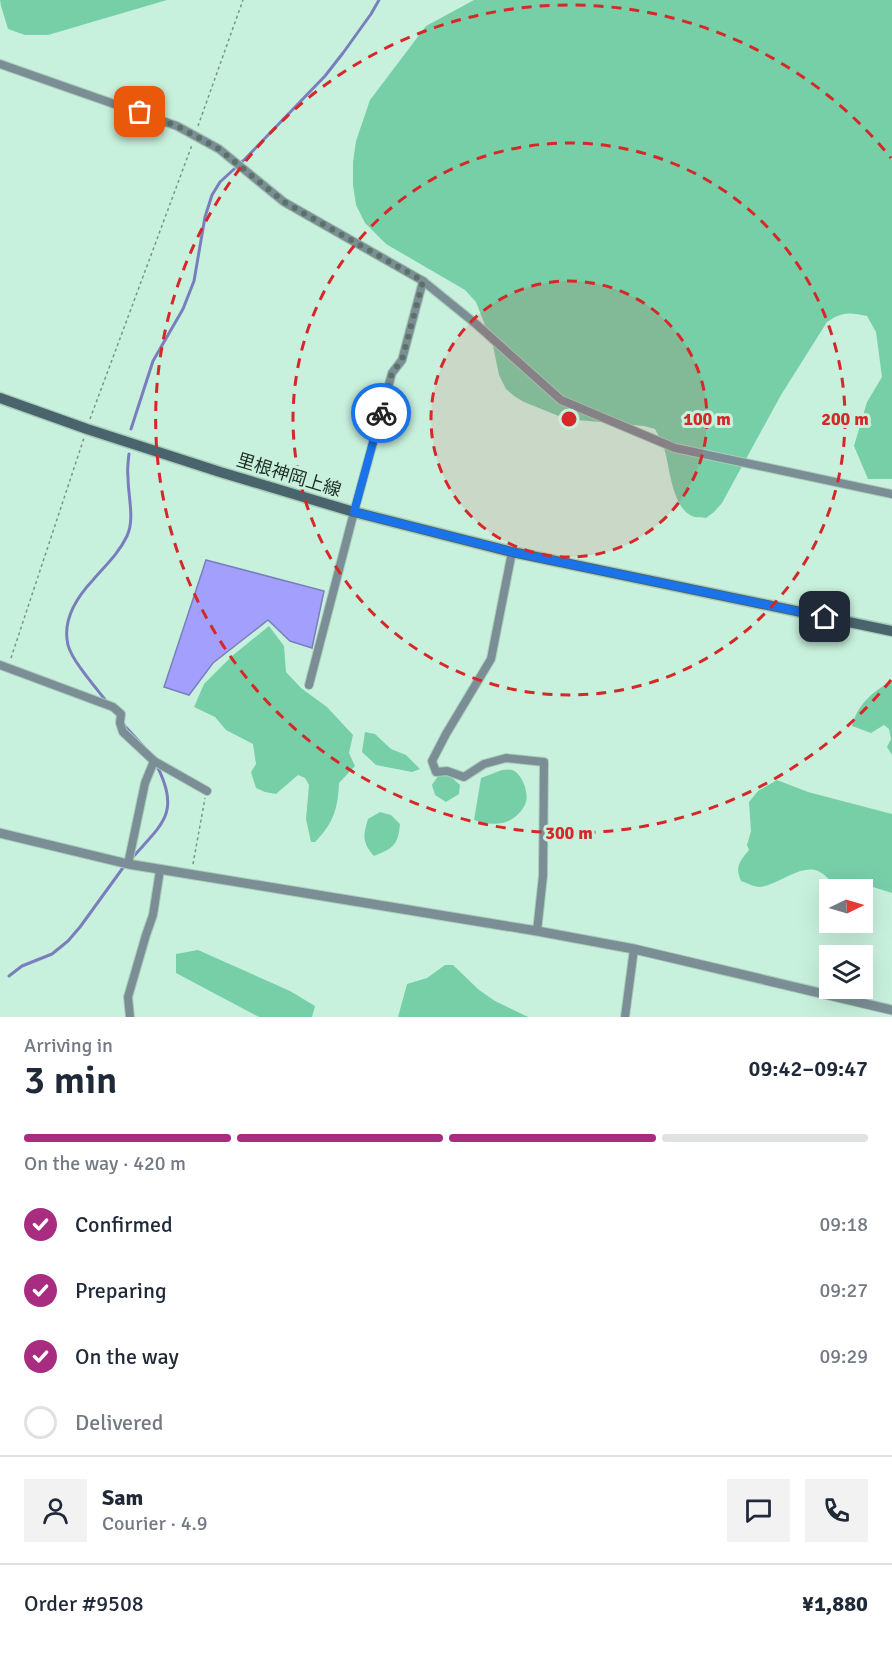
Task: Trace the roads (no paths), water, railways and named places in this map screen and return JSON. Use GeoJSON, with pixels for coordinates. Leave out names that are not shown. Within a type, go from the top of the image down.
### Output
{"type":"FeatureCollection","features":[{"type":"Feature","properties":{"kind":"main road","name":"里根神岡上線"},"geometry":{"type":"LineString","coordinates":[[0,398],[220,472],[354,512],[512,552],[892,631]]}},
{"type":"Feature","properties":{"kind":"street"},"geometry":{"type":"LineString","coordinates":[[0,64],[177,126],[219,149],[284,202],[423,281],[476,324],[561,400],[675,448],[892,494]]}},
{"type":"Feature","properties":{"kind":"street"},"geometry":{"type":"LineString","coordinates":[[309,685],[392,373],[402,360],[423,281]]}},
{"type":"Feature","properties":{"kind":"street"},"geometry":{"type":"LineString","coordinates":[[512,552],[491,659],[432,761],[436,772],[447,771],[464,777],[484,764],[506,758],[544,762],[543,876],[537,931]]}},
{"type":"Feature","properties":{"kind":"street"},"geometry":{"type":"LineString","coordinates":[[4,667],[113,707],[121,714],[120,723],[123,732],[154,761],[207,791]]}},
{"type":"Feature","properties":{"kind":"street"},"geometry":{"type":"LineString","coordinates":[[128,864],[145,783],[154,761]]}},
{"type":"Feature","properties":{"kind":"street"},"geometry":{"type":"LineString","coordinates":[[0,833],[160,870],[537,931],[634,949],[892,1010]]}},
{"type":"Feature","properties":{"kind":"street"},"geometry":{"type":"LineString","coordinates":[[130,1017],[128,997],[153,915],[160,870]]}},
{"type":"Feature","properties":{"kind":"street"},"geometry":{"type":"LineString","coordinates":[[625,1017],[634,949]]}},
{"type":"Feature","properties":{"kind":"waterway"},"geometry":{"type":"LineString","coordinates":[[131,429],[153,361],[183,309],[194,281],[205,217],[212,195],[220,182],[325,76],[379,0]]}},
{"type":"Feature","properties":{"kind":"waterway"},"geometry":{"type":"LineString","coordinates":[[107,702],[70,652],[67,627],[76,601],[116,554],[127,536],[131,522],[129,454]]}},
{"type":"Feature","properties":{"kind":"waterway"},"geometry":{"type":"LineString","coordinates":[[123,724],[145,748]]}},
{"type":"Feature","properties":{"kind":"waterway"},"geometry":{"type":"LineString","coordinates":[[132,858],[152,836],[165,817],[168,807],[164,782],[157,766]]}},
{"type":"Feature","properties":{"kind":"waterway"},"geometry":{"type":"LineString","coordinates":[[9,976],[22,966],[52,954],[68,941],[125,865]]}}]}
